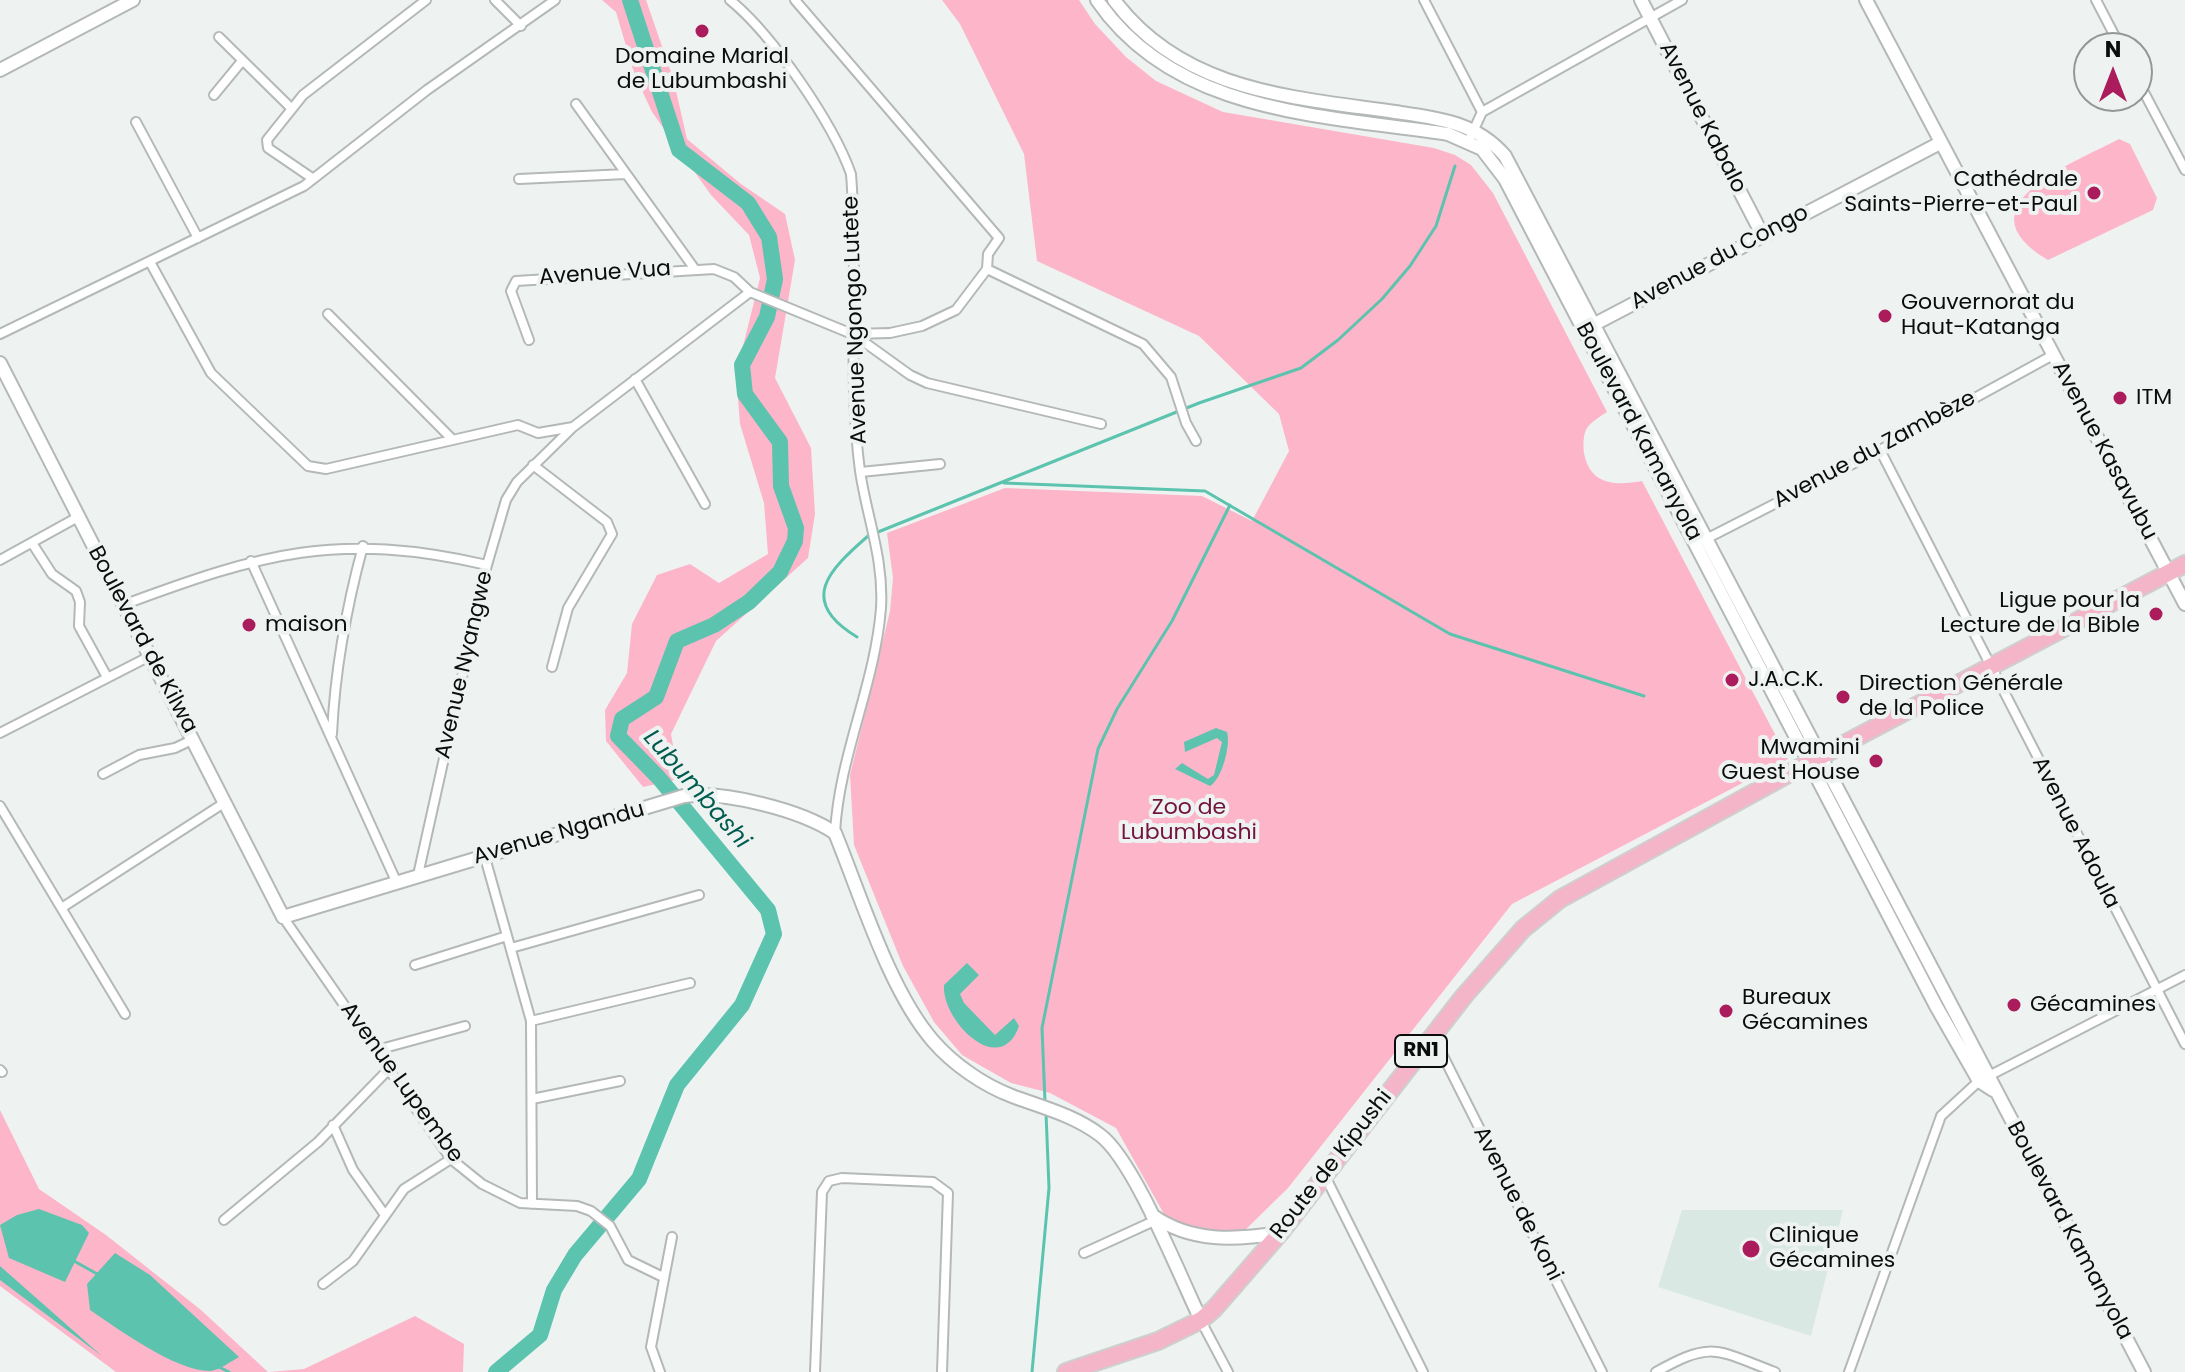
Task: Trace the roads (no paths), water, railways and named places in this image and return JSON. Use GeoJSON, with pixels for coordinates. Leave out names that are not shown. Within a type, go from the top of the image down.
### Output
{"type":"FeatureCollection","features":[{"type":"Feature","properties":{"kind":"highway","name":"RN1"},"geometry":{"type":"LineString","coordinates":[[1817,758],[2185,564]]}},
{"type":"Feature","properties":{"kind":"highway","name":"Route de Kipushi"},"geometry":{"type":"LineString","coordinates":[[1066,1372],[1158,1341],[1201,1320],[1229,1294],[1512,940],[1560,899],[1817,758]]}},
{"type":"Feature","properties":{"kind":"main road"},"geometry":{"type":"LineString","coordinates":[[0,70],[133,0]]}},
{"type":"Feature","properties":{"kind":"main road","name":"Boulevard Kamanyola"},"geometry":{"type":"LineString","coordinates":[[1097,0],[1125,34],[1160,65],[1216,92],[1259,104],[1471,135]]}},
{"type":"Feature","properties":{"kind":"main road","name":"Boulevard Kamanyola"},"geometry":{"type":"LineString","coordinates":[[1114,0],[1167,52],[1224,81],[1278,95],[1451,122],[1471,135],[1488,155],[1590,326],[1984,1079],[1993,1090],[2144,1372]]}},
{"type":"Feature","properties":{"kind":"main road","name":"Avenue Kabalo"},"geometry":{"type":"LineString","coordinates":[[1641,0],[1763,236]]}},
{"type":"Feature","properties":{"kind":"main road","name":"Avenue Kasavubu"},"geometry":{"type":"LineString","coordinates":[[1866,0],[2185,604]]}},
{"type":"Feature","properties":{"kind":"main road","name":"Avenue du Congo"},"geometry":{"type":"LineString","coordinates":[[1590,326],[1940,143]]}},
{"type":"Feature","properties":{"kind":"main road","name":"Boulevard de Kilwa"},"geometry":{"type":"LineString","coordinates":[[0,363],[283,917]]}},
{"type":"Feature","properties":{"kind":"main road","name":"Avenue Ngandu"},"geometry":{"type":"LineString","coordinates":[[283,917],[684,796],[710,797],[785,812],[813,820],[835,833]]}},
{"type":"Feature","properties":{"kind":"main road","name":"Avenue Ngongo Lutete"},"geometry":{"type":"LineString","coordinates":[[835,833],[901,992],[917,1021],[943,1051],[971,1074],[1007,1094],[1092,1129],[1111,1144],[1152,1218],[1201,1320]]}},
{"type":"Feature","properties":{"kind":"main road"},"geometry":{"type":"LineString","coordinates":[[1152,1218],[1207,1237],[1233,1239],[1280,1233]]}},
{"type":"Feature","properties":{"kind":"street"},"geometry":{"type":"LineString","coordinates":[[312,178],[266,144],[290,107],[426,0]]}},
{"type":"Feature","properties":{"kind":"street"},"geometry":{"type":"LineString","coordinates":[[495,0],[521,26]]}},
{"type":"Feature","properties":{"kind":"street"},"geometry":{"type":"LineString","coordinates":[[0,334],[304,186],[427,90],[555,0]]}},
{"type":"Feature","properties":{"kind":"street","name":"Avenue Ngongo Lutete"},"geometry":{"type":"LineString","coordinates":[[730,0],[761,31],[843,152],[851,174],[854,206],[852,334],[861,472],[877,539],[882,579],[878,630],[841,776],[835,833]]}},
{"type":"Feature","properties":{"kind":"street"},"geometry":{"type":"LineString","coordinates":[[795,0],[999,238],[989,253],[987,269],[964,303],[947,316],[890,333],[852,334]]}},
{"type":"Feature","properties":{"kind":"street"},"geometry":{"type":"LineString","coordinates":[[1424,0],[1482,112]]}},
{"type":"Feature","properties":{"kind":"street"},"geometry":{"type":"LineString","coordinates":[[1471,135],[1482,112],[1682,0]]}},
{"type":"Feature","properties":{"kind":"street"},"geometry":{"type":"LineString","coordinates":[[2096,0],[2113,32]]}},
{"type":"Feature","properties":{"kind":"street"},"geometry":{"type":"LineString","coordinates":[[219,37],[290,107]]}},
{"type":"Feature","properties":{"kind":"street"},"geometry":{"type":"LineString","coordinates":[[214,95],[242,61]]}},
{"type":"Feature","properties":{"kind":"street"},"geometry":{"type":"LineString","coordinates":[[576,104],[694,268]]}},
{"type":"Feature","properties":{"kind":"street"},"geometry":{"type":"LineString","coordinates":[[2153,107],[2182,157],[2185,170]]}},
{"type":"Feature","properties":{"kind":"street"},"geometry":{"type":"LineString","coordinates":[[136,122],[198,238]]}},
{"type":"Feature","properties":{"kind":"street"},"geometry":{"type":"LineString","coordinates":[[519,179],[626,174]]}},
{"type":"Feature","properties":{"kind":"street"},"geometry":{"type":"LineString","coordinates":[[150,262],[211,373],[308,466],[326,469],[518,425],[538,433],[573,427]]}},
{"type":"Feature","properties":{"kind":"street","name":"Avenue Vua"},"geometry":{"type":"LineString","coordinates":[[529,340],[511,291],[516,281],[694,268],[727,274],[752,292],[852,334]]}},
{"type":"Feature","properties":{"kind":"street"},"geometry":{"type":"LineString","coordinates":[[987,269],[1143,344],[1171,377],[1186,423],[1196,441]]}},
{"type":"Feature","properties":{"kind":"street","name":"Avenue Nyangwe"},"geometry":{"type":"LineString","coordinates":[[418,875],[487,565],[506,500],[517,482],[573,427],[752,292]]}},
{"type":"Feature","properties":{"kind":"street"},"geometry":{"type":"LineString","coordinates":[[328,314],[453,440]]}},
{"type":"Feature","properties":{"kind":"street"},"geometry":{"type":"LineString","coordinates":[[852,334],[910,375],[927,383],[1101,424]]}},
{"type":"Feature","properties":{"kind":"street","name":"Avenue du Zambèze"},"geometry":{"type":"LineString","coordinates":[[1702,540],[1880,450],[2053,355]]}},
{"type":"Feature","properties":{"kind":"street"},"geometry":{"type":"LineString","coordinates":[[635,379],[705,504]]}},
{"type":"Feature","properties":{"kind":"street","name":"Avenue Adoula"},"geometry":{"type":"LineString","coordinates":[[1880,450],[2185,1044]]}},
{"type":"Feature","properties":{"kind":"street"},"geometry":{"type":"LineString","coordinates":[[861,472],[940,464]]}},
{"type":"Feature","properties":{"kind":"street"},"geometry":{"type":"LineString","coordinates":[[533,465],[607,522],[612,534],[568,608],[552,667]]}},
{"type":"Feature","properties":{"kind":"street"},"geometry":{"type":"LineString","coordinates":[[0,560],[78,517]]}},
{"type":"Feature","properties":{"kind":"street"},"geometry":{"type":"LineString","coordinates":[[32,543],[52,574],[76,591],[83,639],[107,677]]}},
{"type":"Feature","properties":{"kind":"street"},"geometry":{"type":"LineString","coordinates":[[331,737],[335,671],[363,546]]}},
{"type":"Feature","properties":{"kind":"street"},"geometry":{"type":"LineString","coordinates":[[123,605],[251,561],[309,549],[363,546],[429,552],[487,565]]}},
{"type":"Feature","properties":{"kind":"street"},"geometry":{"type":"LineString","coordinates":[[251,561],[396,881]]}},
{"type":"Feature","properties":{"kind":"street"},"geometry":{"type":"LineString","coordinates":[[0,733],[150,656]]}},
{"type":"Feature","properties":{"kind":"street"},"geometry":{"type":"LineString","coordinates":[[103,774],[148,752],[175,748],[194,739]]}},
{"type":"Feature","properties":{"kind":"street"},"geometry":{"type":"LineString","coordinates":[[63,907],[224,803]]}},
{"type":"Feature","properties":{"kind":"street"},"geometry":{"type":"LineString","coordinates":[[0,806],[125,1014]]}},
{"type":"Feature","properties":{"kind":"street"},"geometry":{"type":"LineString","coordinates":[[484,854],[531,1021],[532,1204]]}},
{"type":"Feature","properties":{"kind":"street"},"geometry":{"type":"LineString","coordinates":[[511,948],[699,895]]}},
{"type":"Feature","properties":{"kind":"street","name":"Avenue Lupembe"},"geometry":{"type":"LineString","coordinates":[[283,917],[451,1159],[469,1176],[520,1203],[577,1206],[596,1214],[610,1226],[628,1260],[663,1277]]}},
{"type":"Feature","properties":{"kind":"street"},"geometry":{"type":"LineString","coordinates":[[415,965],[507,936]]}},
{"type":"Feature","properties":{"kind":"street"},"geometry":{"type":"LineString","coordinates":[[1849,1372],[1941,1116],[1984,1079],[2185,975]]}},
{"type":"Feature","properties":{"kind":"street"},"geometry":{"type":"LineString","coordinates":[[531,1021],[690,983]]}},
{"type":"Feature","properties":{"kind":"street"},"geometry":{"type":"LineString","coordinates":[[377,1050],[465,1026]]}},
{"type":"Feature","properties":{"kind":"street","name":"Avenue de Koni"},"geometry":{"type":"LineString","coordinates":[[1433,1035],[1602,1372]]}},
{"type":"Feature","properties":{"kind":"street"},"geometry":{"type":"LineString","coordinates":[[224,1220],[333,1125],[388,1070]]}},
{"type":"Feature","properties":{"kind":"street"},"geometry":{"type":"LineString","coordinates":[[532,1099],[620,1081]]}},
{"type":"Feature","properties":{"kind":"street"},"geometry":{"type":"LineString","coordinates":[[333,1125],[353,1170],[385,1215]]}},
{"type":"Feature","properties":{"kind":"street"},"geometry":{"type":"LineString","coordinates":[[323,1284],[353,1261],[410,1184],[451,1159]]}},
{"type":"Feature","properties":{"kind":"street"},"geometry":{"type":"LineString","coordinates":[[1324,1175],[1423,1372]]}},
{"type":"Feature","properties":{"kind":"street"},"geometry":{"type":"LineString","coordinates":[[815,1372],[822,1192],[829,1181],[842,1178],[933,1182],[948,1193],[942,1372]]}},
{"type":"Feature","properties":{"kind":"street"},"geometry":{"type":"LineString","coordinates":[[1084,1253],[1152,1218]]}},
{"type":"Feature","properties":{"kind":"street"},"geometry":{"type":"LineString","coordinates":[[660,1372],[651,1347],[672,1237]]}},
{"type":"Feature","properties":{"kind":"street"},"geometry":{"type":"LineString","coordinates":[[1201,1320],[1228,1372]]}},
{"type":"Feature","properties":{"kind":"street"},"geometry":{"type":"LineString","coordinates":[[1660,1371],[1694,1352],[1710,1349],[1775,1372]]}},
{"type":"Feature","properties":{"kind":"waterway","name":"Lubumbashi"},"geometry":{"type":"LineString","coordinates":[[496,1372],[540,1335],[554,1290],[575,1255],[639,1179],[677,1085],[742,1005],[774,934],[768,910],[659,778],[618,736],[622,719],[656,697],[677,641],[714,625],[749,602],[780,572],[795,541],[796,528],[781,486],[780,442],[745,394],[742,365],[767,317],[775,279],[769,237],[748,203],[679,150],[630,0]]}},
{"type":"Feature","properties":{"kind":"waterway"},"geometry":{"type":"LineString","coordinates":[[857,637],[828,611],[824,598],[825,586],[841,561],[868,536],[1199,403],[1301,368],[1338,340],[1382,299],[1410,266],[1436,226],[1455,166]]}},
{"type":"Feature","properties":{"kind":"waterway"},"geometry":{"type":"LineString","coordinates":[[1004,483],[1205,491],[1450,634],[1644,696]]}},
{"type":"Feature","properties":{"kind":"waterway"},"geometry":{"type":"LineString","coordinates":[[1045,1102],[1042,1028],[1098,749],[1117,709],[1172,621],[1230,505]]}},
{"type":"Feature","properties":{"kind":"waterway"},"geometry":{"type":"LineString","coordinates":[[1032,1372],[1049,1188],[1046,1113]]}},
{"type":"Feature","properties":{"kind":"waterway"},"geometry":{"type":"LineString","coordinates":[[74,1261],[99,1275]]}},
{"type":"Feature","properties":{"kind":"waterway"},"geometry":{"type":"LineString","coordinates":[[215,1365],[229,1372]]}},
{"type":"Feature","properties":{"kind":"place","name":"Domaine Marial de Lubumbashi"},"geometry":{"type":"Point","coordinates":[702,31]}},
{"type":"Feature","properties":{"kind":"place","name":"Cathédrale Saints-Pierre-et-Paul"},"geometry":{"type":"Point","coordinates":[2094,193]}},
{"type":"Feature","properties":{"kind":"place","name":"Gouvernorat du Haut-Katanga"},"geometry":{"type":"Point","coordinates":[1885,316]}},
{"type":"Feature","properties":{"kind":"place","name":"ITM"},"geometry":{"type":"Point","coordinates":[2120,398]}},
{"type":"Feature","properties":{"kind":"place","name":"Ligue pour la Lecture de la Bible"},"geometry":{"type":"Point","coordinates":[2156,614]}},
{"type":"Feature","properties":{"kind":"place","name":"maison"},"geometry":{"type":"Point","coordinates":[249,625]}},
{"type":"Feature","properties":{"kind":"place","name":"J.A.C.K."},"geometry":{"type":"Point","coordinates":[1732,680]}},
{"type":"Feature","properties":{"kind":"place","name":"Direction Générale de la Police"},"geometry":{"type":"Point","coordinates":[1843,697]}},
{"type":"Feature","properties":{"kind":"place","name":"Mwamini Guest House"},"geometry":{"type":"Point","coordinates":[1876,761]}},
{"type":"Feature","properties":{"kind":"place","name":"Gécamines"},"geometry":{"type":"Point","coordinates":[2014,1005]}},
{"type":"Feature","properties":{"kind":"place","name":"Bureaux Gécamines"},"geometry":{"type":"Point","coordinates":[1726,1011]}},
{"type":"Feature","properties":{"kind":"place","name":"Clinique Gécamines"},"geometry":{"type":"Point","coordinates":[1751,1249]}},
{"type":"Feature","properties":{"kind":"park label","name":"Zoo de Lubumbashi"},"geometry":{"type":"Point","coordinates":[1189,820]}}]}
